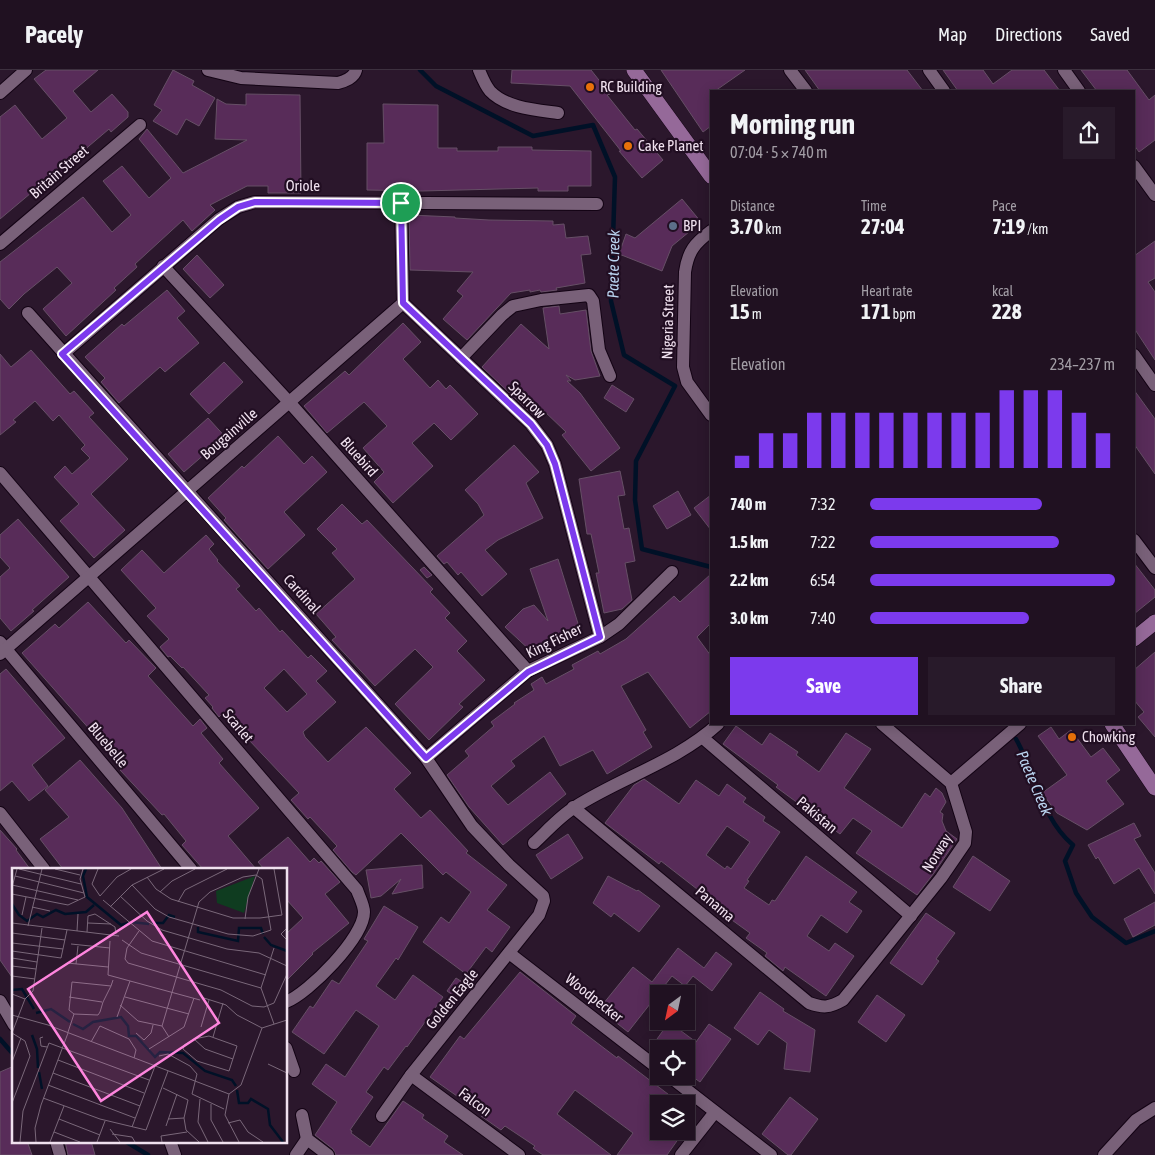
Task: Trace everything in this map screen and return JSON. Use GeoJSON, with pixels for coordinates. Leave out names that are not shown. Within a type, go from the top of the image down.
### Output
{"type":"FeatureCollection","features":[{"type":"Feature","properties":{"kind":"main road"},"geometry":{"type":"LineString","coordinates":[[634,70],[710,175]]}},
{"type":"Feature","properties":{"kind":"main road"},"geometry":{"type":"LineString","coordinates":[[1135,638],[1155,622]]}},
{"type":"Feature","properties":{"kind":"main road"},"geometry":{"type":"LineString","coordinates":[[1113,725],[1155,788]]}},
{"type":"Feature","properties":{"kind":"street"},"geometry":{"type":"LineString","coordinates":[[0,94],[26,70]]}},
{"type":"Feature","properties":{"kind":"street"},"geometry":{"type":"LineString","coordinates":[[208,70],[338,83],[346,81],[355,74],[356,70]]}},
{"type":"Feature","properties":{"kind":"street"},"geometry":{"type":"LineString","coordinates":[[478,70],[490,91],[503,100],[528,108],[558,113]]}},
{"type":"Feature","properties":{"kind":"street"},"geometry":{"type":"LineString","coordinates":[[790,70],[805,90]]}},
{"type":"Feature","properties":{"kind":"street"},"geometry":{"type":"LineString","coordinates":[[929,70],[943,90]]}},
{"type":"Feature","properties":{"kind":"street"},"geometry":{"type":"LineString","coordinates":[[1064,70],[1078,90]]}},
{"type":"Feature","properties":{"kind":"street","name":"Britain Street"},"geometry":{"type":"LineString","coordinates":[[0,244],[140,125]]}},
{"type":"Feature","properties":{"kind":"street"},"geometry":{"type":"LineString","coordinates":[[1135,167],[1155,195]]}},
{"type":"Feature","properties":{"kind":"street","name":"Oriole"},"geometry":{"type":"LineString","coordinates":[[62,354],[219,220],[238,207],[255,202],[597,204]]}},
{"type":"Feature","properties":{"kind":"street"},"geometry":{"type":"LineString","coordinates":[[401,203],[403,303]]}},
{"type":"Feature","properties":{"kind":"street","name":"Nigeria Street"},"geometry":{"type":"LineString","coordinates":[[710,232],[691,249],[687,259],[685,272],[683,366],[687,382],[710,415]]}},
{"type":"Feature","properties":{"kind":"street","name":"Bluebird"},"geometry":{"type":"LineString","coordinates":[[163,266],[290,403],[528,672]]}},
{"type":"Feature","properties":{"kind":"street"},"geometry":{"type":"LineString","coordinates":[[461,358],[502,315],[514,306],[541,300],[589,294],[593,301],[599,350],[610,376]]}},
{"type":"Feature","properties":{"kind":"street","name":"Sparrow"},"geometry":{"type":"LineString","coordinates":[[403,303],[531,424],[547,445],[555,464],[600,637]]}},
{"type":"Feature","properties":{"kind":"street","name":"Bougainville"},"geometry":{"type":"LineString","coordinates":[[2,648],[90,577],[403,303]]}},
{"type":"Feature","properties":{"kind":"street","name":"Cardinal"},"geometry":{"type":"LineString","coordinates":[[28,313],[62,354],[426,758],[472,826],[509,865],[543,896],[544,901]]}},
{"type":"Feature","properties":{"kind":"street"},"geometry":{"type":"LineString","coordinates":[[1135,356],[1155,384]]}},
{"type":"Feature","properties":{"kind":"street","name":"Scarlet"},"geometry":{"type":"LineString","coordinates":[[0,473],[357,890],[364,912],[359,931],[337,959],[314,983],[294,999],[288,1001]]}},
{"type":"Feature","properties":{"kind":"street"},"geometry":{"type":"LineString","coordinates":[[1135,541],[1155,568]]}},
{"type":"Feature","properties":{"kind":"street","name":"King Fisher"},"geometry":{"type":"LineString","coordinates":[[426,758],[528,672],[600,637],[619,624],[672,572]]}},
{"type":"Feature","properties":{"kind":"street","name":"Bluebelle"},"geometry":{"type":"LineString","coordinates":[[2,648],[190,868]]}},
{"type":"Feature","properties":{"kind":"street"},"geometry":{"type":"LineString","coordinates":[[534,842],[574,807],[666,760],[703,738],[717,725]]}},
{"type":"Feature","properties":{"kind":"street"},"geometry":{"type":"LineString","coordinates":[[883,725],[951,782],[1019,725]]}},
{"type":"Feature","properties":{"kind":"street","name":"Pakistan"},"geometry":{"type":"LineString","coordinates":[[703,738],[911,916]]}},
{"type":"Feature","properties":{"kind":"street","name":"Norway"},"geometry":{"type":"LineString","coordinates":[[843,1000],[941,878],[965,843],[966,832],[951,782]]}},
{"type":"Feature","properties":{"kind":"street","name":"Panama"},"geometry":{"type":"LineString","coordinates":[[574,807],[809,1003],[821,1007],[834,1005],[843,1000]]}},
{"type":"Feature","properties":{"kind":"street"},"geometry":{"type":"LineString","coordinates":[[0,813],[43,868]]}},
{"type":"Feature","properties":{"kind":"street","name":"Golden Eagle"},"geometry":{"type":"LineString","coordinates":[[382,1116],[411,1075],[539,915],[544,901]]}},
{"type":"Feature","properties":{"kind":"street","name":"Woodpecker"},"geometry":{"type":"LineString","coordinates":[[509,953],[650,1062]]}},
{"type":"Feature","properties":{"kind":"street"},"geometry":{"type":"LineString","coordinates":[[0,1001],[12,1022]]}},
{"type":"Feature","properties":{"kind":"street"},"geometry":{"type":"LineString","coordinates":[[288,1054],[294,1072]]}},
{"type":"Feature","properties":{"kind":"street","name":"Falcon"},"geometry":{"type":"LineString","coordinates":[[411,1075],[519,1155]]}},
{"type":"Feature","properties":{"kind":"street"},"geometry":{"type":"LineString","coordinates":[[680,1085],[771,1155]]}},
{"type":"Feature","properties":{"kind":"street"},"geometry":{"type":"LineString","coordinates":[[1104,1155],[1136,1120],[1155,1108]]}},
{"type":"Feature","properties":{"kind":"street"},"geometry":{"type":"LineString","coordinates":[[680,1155],[715,1112]]}},
{"type":"Feature","properties":{"kind":"street"},"geometry":{"type":"LineString","coordinates":[[302,1115],[307,1139],[328,1155]]}},
{"type":"Feature","properties":{"kind":"street"},"geometry":{"type":"LineString","coordinates":[[296,1155],[307,1139]]}},
{"type":"Feature","properties":{"kind":"street"},"geometry":{"type":"LineString","coordinates":[[56,1142],[60,1155]]}},
{"type":"Feature","properties":{"kind":"street"},"geometry":{"type":"LineString","coordinates":[[170,1142],[174,1155]]}},
{"type":"Feature","properties":{"kind":"building"},"geometry":{"type":"Polygon","coordinates":[[[46,70],[98,70],[73,91],[91,112],[112,94],[128,112],[128,117],[111,132],[109,129],[76,157],[78,159],[59,175],[56,172],[0,219],[0,117],[15,105],[42,139],[67,118],[34,79],[46,70]]]}},
{"type":"Feature","properties":{"kind":"building"},"geometry":{"type":"Polygon","coordinates":[[[173,70],[194,81],[192,85],[215,98],[199,126],[186,119],[177,135],[153,121],[162,110],[154,105],[173,70]]]}},
{"type":"Feature","properties":{"kind":"building"},"geometry":{"type":"Polygon","coordinates":[[[512,70],[591,70],[610,94],[607,95],[635,130],[637,129],[663,160],[642,178],[570,86],[511,83],[512,70]]]}},
{"type":"Feature","properties":{"kind":"building"},"geometry":{"type":"Polygon","coordinates":[[[661,70],[745,70],[716,90],[710,90],[710,127],[703,132],[661,70]]]}},
{"type":"Feature","properties":{"kind":"building"},"geometry":{"type":"Polygon","coordinates":[[[805,70],[907,70],[922,90],[819,90],[805,70]]]}},
{"type":"Feature","properties":{"kind":"building"},"geometry":{"type":"Polygon","coordinates":[[[943,70],[983,70],[993,84],[1012,70],[1044,70],[1059,90],[957,90],[943,70]]]}},
{"type":"Feature","properties":{"kind":"building"},"geometry":{"type":"Polygon","coordinates":[[[1081,70],[1127,70],[1149,100],[1155,95],[1155,140],[1139,152],[1135,146],[1135,90],[1096,90],[1081,70]]]}},
{"type":"Feature","properties":{"kind":"building"},"geometry":{"type":"Polygon","coordinates":[[[246,94],[300,95],[301,193],[268,193],[268,186],[247,186],[210,205],[215,210],[192,231],[183,220],[135,264],[137,267],[114,288],[116,290],[66,336],[43,309],[72,283],[57,267],[9,309],[0,299],[0,262],[83,197],[112,232],[131,215],[103,181],[122,166],[149,198],[171,178],[139,139],[147,129],[183,173],[247,140],[215,139],[217,99],[226,104],[246,105],[246,94]]]}},
{"type":"Feature","properties":{"kind":"building"},"geometry":{"type":"Polygon","coordinates":[[[383,104],[438,105],[438,148],[457,148],[457,151],[498,151],[498,147],[532,147],[532,150],[591,151],[591,186],[568,186],[568,191],[538,191],[538,188],[422,191],[367,190],[367,143],[384,143],[383,104]]]}},
{"type":"Feature","properties":{"kind":"building"},"geometry":{"type":"Polygon","coordinates":[[[682,199],[701,222],[672,246],[662,271],[619,254],[626,234],[635,238],[682,199]]]}},
{"type":"Feature","properties":{"kind":"building"},"geometry":{"type":"Polygon","coordinates":[[[409,215],[489,220],[553,221],[553,225],[564,224],[566,238],[588,236],[591,254],[581,255],[585,283],[556,288],[557,290],[530,292],[530,290],[511,293],[467,340],[443,319],[463,296],[457,291],[473,272],[410,270],[409,215]]]}},
{"type":"Feature","properties":{"kind":"building"},"geometry":{"type":"Polygon","coordinates":[[[1155,241],[1155,278],[1148,282],[1155,292],[1155,360],[1135,330],[1135,255],[1155,241]]]}},
{"type":"Feature","properties":{"kind":"building"},"geometry":{"type":"Polygon","coordinates":[[[197,255],[224,285],[210,298],[183,269],[197,255]]]}},
{"type":"Feature","properties":{"kind":"building"},"geometry":{"type":"Polygon","coordinates":[[[167,290],[185,311],[177,318],[199,343],[165,372],[160,367],[119,403],[101,382],[105,378],[85,357],[122,324],[124,326],[167,290]]]}},
{"type":"Feature","properties":{"kind":"building"},"geometry":{"type":"Polygon","coordinates":[[[559,306],[560,314],[586,310],[591,351],[600,376],[575,380],[566,375],[571,381],[567,381],[580,393],[620,448],[591,471],[562,435],[566,432],[542,409],[535,417],[482,367],[521,324],[549,349],[543,308],[559,306]]]}},
{"type":"Feature","properties":{"kind":"building"},"geometry":{"type":"Polygon","coordinates":[[[403,323],[421,342],[403,359],[430,388],[438,380],[446,389],[450,385],[478,414],[451,440],[434,423],[412,443],[433,466],[393,503],[374,482],[384,472],[363,448],[387,426],[364,402],[327,433],[304,406],[345,371],[349,375],[403,323]]]}},
{"type":"Feature","properties":{"kind":"building"},"geometry":{"type":"Polygon","coordinates":[[[31,350],[70,394],[74,391],[94,413],[89,417],[128,459],[91,494],[125,530],[94,558],[60,521],[79,504],[54,477],[65,466],[72,474],[90,458],[81,449],[85,445],[59,415],[53,421],[35,401],[13,420],[16,422],[0,435],[0,354],[11,367],[31,350]]]}},
{"type":"Feature","properties":{"kind":"building"},"geometry":{"type":"Polygon","coordinates":[[[224,362],[243,382],[209,414],[190,394],[224,362]]]}},
{"type":"Feature","properties":{"kind":"building"},"geometry":{"type":"Polygon","coordinates":[[[612,385],[634,399],[626,412],[604,398],[612,385]]]}},
{"type":"Feature","properties":{"kind":"building"},"geometry":{"type":"Polygon","coordinates":[[[1135,391],[1155,419],[1155,474],[1135,445],[1135,391]]]}},
{"type":"Feature","properties":{"kind":"building"},"geometry":{"type":"Polygon","coordinates":[[[208,418],[229,441],[218,450],[214,446],[184,472],[168,454],[208,418]]]}},
{"type":"Feature","properties":{"kind":"building"},"geometry":{"type":"Polygon","coordinates":[[[278,436],[304,464],[312,456],[327,472],[284,512],[305,535],[268,569],[224,520],[226,518],[208,498],[278,436]]]}},
{"type":"Feature","properties":{"kind":"building"},"geometry":{"type":"Polygon","coordinates":[[[514,445],[539,472],[526,483],[543,518],[498,540],[485,550],[507,574],[482,596],[461,572],[458,575],[447,562],[444,564],[437,556],[484,515],[478,504],[465,490],[514,445]]]}},
{"type":"Feature","properties":{"kind":"building"},"geometry":{"type":"Polygon","coordinates":[[[620,471],[625,495],[618,496],[624,529],[629,528],[635,561],[625,563],[632,600],[622,609],[604,613],[596,573],[599,573],[591,534],[587,534],[579,479],[620,471]]]}},
{"type":"Feature","properties":{"kind":"building"},"geometry":{"type":"Polygon","coordinates":[[[678,491],[691,515],[667,529],[653,506],[678,491]]]}},
{"type":"Feature","properties":{"kind":"building"},"geometry":{"type":"Polygon","coordinates":[[[710,496],[710,529],[694,508],[710,496]]]}},
{"type":"Feature","properties":{"kind":"building"},"geometry":{"type":"Polygon","coordinates":[[[342,504],[362,524],[367,520],[433,589],[430,592],[450,613],[445,618],[467,641],[457,651],[485,680],[459,704],[463,707],[429,740],[395,704],[433,667],[415,649],[375,686],[332,640],[336,637],[316,614],[355,579],[332,553],[337,549],[317,529],[342,504]]]}},
{"type":"Feature","properties":{"kind":"building"},"geometry":{"type":"Polygon","coordinates":[[[18,519],[69,577],[11,631],[0,618],[0,577],[10,568],[0,557],[0,535],[18,519]]]}},
{"type":"Feature","properties":{"kind":"building"},"geometry":{"type":"Polygon","coordinates":[[[206,535],[214,544],[209,549],[217,561],[240,586],[236,589],[256,611],[259,608],[280,632],[282,630],[308,658],[311,655],[327,671],[316,681],[336,702],[303,732],[305,737],[328,762],[366,727],[411,773],[394,789],[421,818],[430,810],[468,851],[466,853],[507,885],[487,910],[510,927],[492,952],[486,947],[466,974],[423,942],[441,917],[449,923],[471,892],[446,872],[443,875],[401,833],[356,875],[352,872],[333,850],[337,846],[291,800],[299,793],[248,739],[246,741],[225,718],[221,715],[219,717],[205,698],[209,695],[183,667],[170,656],[168,657],[160,647],[169,639],[147,616],[156,608],[121,570],[142,550],[164,573],[206,535]],[[284,669],[264,688],[287,712],[307,694],[284,669]]]}},
{"type":"Feature","properties":{"kind":"building"},"geometry":{"type":"Polygon","coordinates":[[[558,559],[580,630],[542,643],[533,653],[505,627],[523,609],[534,605],[548,621],[530,569],[558,559]]]}},
{"type":"Feature","properties":{"kind":"building"},"geometry":{"type":"Polygon","coordinates":[[[1135,564],[1155,590],[1155,597],[1135,613],[1135,564]]]}},
{"type":"Feature","properties":{"kind":"building"},"geometry":{"type":"Polygon","coordinates":[[[424,567],[432,575],[427,578],[420,570],[424,567]]]}},
{"type":"Feature","properties":{"kind":"building"},"geometry":{"type":"Polygon","coordinates":[[[710,575],[710,624],[697,637],[710,655],[710,712],[690,728],[648,672],[621,686],[646,730],[643,732],[652,747],[607,774],[593,750],[560,766],[544,736],[511,761],[515,766],[491,786],[508,805],[550,772],[566,794],[503,845],[469,807],[447,775],[469,756],[465,751],[494,726],[491,722],[514,703],[534,690],[531,684],[542,677],[546,684],[574,669],[572,665],[598,651],[600,654],[626,639],[674,596],[680,602],[710,575]]]}},
{"type":"Feature","properties":{"kind":"building"},"geometry":{"type":"Polygon","coordinates":[[[88,602],[126,643],[129,640],[156,668],[148,676],[193,726],[200,719],[207,728],[201,733],[223,759],[219,763],[259,808],[228,836],[255,868],[202,868],[182,845],[186,841],[164,814],[162,815],[120,770],[123,767],[22,653],[55,624],[59,628],[88,602]]]}},
{"type":"Feature","properties":{"kind":"building"},"geometry":{"type":"Polygon","coordinates":[[[1155,652],[1155,737],[1138,717],[1144,712],[1135,701],[1135,669],[1155,652]]]}},
{"type":"Feature","properties":{"kind":"building"},"geometry":{"type":"Polygon","coordinates":[[[6,669],[65,738],[32,765],[48,786],[29,801],[12,781],[0,791],[0,674],[6,669]]]}},
{"type":"Feature","properties":{"kind":"building"},"geometry":{"type":"Polygon","coordinates":[[[736,726],[762,745],[770,733],[798,752],[796,755],[819,772],[846,733],[871,749],[844,788],[902,828],[925,793],[930,797],[936,788],[942,793],[946,802],[940,812],[943,814],[942,821],[946,831],[957,839],[917,895],[856,853],[872,831],[853,818],[840,834],[776,787],[778,785],[723,744],[736,726]]]}},
{"type":"Feature","properties":{"kind":"building"},"geometry":{"type":"Polygon","coordinates":[[[1051,727],[1059,739],[1071,730],[1091,757],[1103,748],[1120,770],[1106,781],[1124,804],[1087,830],[1057,813],[1042,793],[1067,775],[1038,736],[1051,727]]]}},
{"type":"Feature","properties":{"kind":"building"},"geometry":{"type":"Polygon","coordinates":[[[80,760],[122,808],[161,868],[62,868],[40,839],[69,817],[45,790],[80,760]]]}},
{"type":"Feature","properties":{"kind":"building"},"geometry":{"type":"Polygon","coordinates":[[[644,779],[679,804],[696,780],[719,796],[727,784],[746,798],[743,802],[765,817],[763,821],[780,832],[747,880],[749,881],[744,888],[769,905],[772,900],[775,901],[806,856],[857,892],[849,902],[862,911],[847,933],[821,915],[807,936],[829,951],[835,943],[854,956],[826,996],[785,967],[783,971],[765,956],[767,953],[746,938],[750,933],[704,900],[706,896],[661,861],[659,864],[605,823],[634,785],[644,779]],[[727,826],[706,855],[725,869],[727,866],[731,869],[750,842],[727,826]]]}},
{"type":"Feature","properties":{"kind":"building"},"geometry":{"type":"Polygon","coordinates":[[[1134,823],[1141,836],[1134,839],[1155,873],[1155,894],[1139,868],[1114,884],[1098,857],[1096,859],[1088,845],[1134,823]]]}},
{"type":"Feature","properties":{"kind":"building"},"geometry":{"type":"Polygon","coordinates":[[[0,830],[17,849],[29,868],[12,868],[12,977],[0,960],[0,830]]]}},
{"type":"Feature","properties":{"kind":"building"},"geometry":{"type":"Polygon","coordinates":[[[568,834],[583,858],[551,879],[536,855],[568,834]]]}},
{"type":"Feature","properties":{"kind":"building"},"geometry":{"type":"Polygon","coordinates":[[[288,837],[310,862],[314,858],[319,863],[321,861],[340,882],[325,894],[349,923],[312,953],[288,979],[288,932],[303,918],[288,901],[288,868],[263,868],[258,862],[288,837]]]}},
{"type":"Feature","properties":{"kind":"building"},"geometry":{"type":"Polygon","coordinates":[[[973,856],[1010,881],[990,911],[953,887],[973,856]]]}},
{"type":"Feature","properties":{"kind":"building"},"geometry":{"type":"Polygon","coordinates":[[[422,865],[423,888],[392,894],[401,879],[381,896],[371,898],[366,870],[422,865]]]}},
{"type":"Feature","properties":{"kind":"building"},"geometry":{"type":"Polygon","coordinates":[[[608,876],[638,890],[660,906],[639,932],[614,913],[611,917],[593,903],[608,876]]]}},
{"type":"Feature","properties":{"kind":"building"},"geometry":{"type":"Polygon","coordinates":[[[1155,902],[1155,925],[1133,937],[1124,919],[1155,902]]]}},
{"type":"Feature","properties":{"kind":"building"},"geometry":{"type":"Polygon","coordinates":[[[384,906],[418,927],[398,960],[396,958],[376,986],[395,1000],[413,975],[443,997],[407,1047],[388,1070],[384,1067],[366,1092],[373,1097],[350,1130],[352,1131],[351,1133],[370,1147],[403,1101],[424,1115],[422,1118],[448,1136],[444,1142],[463,1155],[336,1155],[333,1149],[315,1135],[337,1102],[312,1084],[326,1064],[345,1077],[379,1026],[356,1010],[324,1054],[292,1032],[310,1006],[313,1008],[332,980],[339,984],[368,941],[364,939],[384,906]]]}},
{"type":"Feature","properties":{"kind":"building"},"geometry":{"type":"Polygon","coordinates":[[[926,913],[955,933],[936,959],[939,961],[922,985],[890,963],[926,913]]]}},
{"type":"Feature","properties":{"kind":"building"},"geometry":{"type":"Polygon","coordinates":[[[678,948],[704,968],[716,952],[732,964],[712,991],[693,976],[686,985],[672,976],[665,985],[650,985],[650,1004],[628,1032],[599,1009],[633,967],[652,982],[678,948]]]}},
{"type":"Feature","properties":{"kind":"building"},"geometry":{"type":"Polygon","coordinates":[[[520,972],[576,1016],[571,1023],[650,1080],[650,1085],[656,1085],[669,1095],[650,1095],[650,1140],[678,1140],[667,1155],[617,1155],[633,1133],[575,1090],[557,1114],[611,1155],[543,1155],[533,1148],[535,1146],[505,1126],[501,1130],[481,1116],[486,1109],[467,1095],[464,1101],[430,1077],[460,1036],[464,1039],[520,972]]]}},
{"type":"Feature","properties":{"kind":"building"},"geometry":{"type":"Polygon","coordinates":[[[456,978],[467,985],[457,998],[447,991],[456,978]]]}},
{"type":"Feature","properties":{"kind":"building"},"geometry":{"type":"Polygon","coordinates":[[[760,992],[784,1009],[783,1011],[815,1030],[810,1072],[784,1069],[787,1043],[769,1030],[758,1045],[734,1028],[760,992]]]}},
{"type":"Feature","properties":{"kind":"building"},"geometry":{"type":"Polygon","coordinates":[[[877,995],[905,1015],[886,1042],[858,1022],[877,995]]]}},
{"type":"Feature","properties":{"kind":"building"},"geometry":{"type":"Polygon","coordinates":[[[709,1024],[731,1039],[700,1082],[695,1078],[695,1041],[709,1024]]]}},
{"type":"Feature","properties":{"kind":"building"},"geometry":{"type":"Polygon","coordinates":[[[663,1030],[680,1030],[693,1040],[656,1040],[663,1030]]]}},
{"type":"Feature","properties":{"kind":"building"},"geometry":{"type":"Polygon","coordinates":[[[12,1067],[12,1142],[27,1142],[32,1155],[0,1155],[0,1072],[12,1067]]]}},
{"type":"Feature","properties":{"kind":"building"},"geometry":{"type":"Polygon","coordinates":[[[790,1097],[818,1119],[791,1155],[788,1155],[762,1134],[790,1097]]]}},
{"type":"Feature","properties":{"kind":"building"},"geometry":{"type":"Polygon","coordinates":[[[65,1142],[91,1142],[95,1155],[68,1155],[65,1142]]]}},
{"type":"Feature","properties":{"kind":"waterway","name":"Paete Creek"},"geometry":{"type":"LineString","coordinates":[[420,70],[436,86],[533,136],[593,125],[615,177],[611,301],[624,355],[675,386],[636,461],[635,500],[642,549],[710,567]]}},
{"type":"Feature","properties":{"kind":"waterway","name":"Paete Creek"},"geometry":{"type":"LineString","coordinates":[[1016,739],[1046,809],[1053,822],[1073,845],[1065,861],[1076,893],[1092,917],[1126,943],[1155,931]]}},
{"type":"Feature","properties":{"kind":"waterway","name":"Paete Creek"},"geometry":{"type":"LineString","coordinates":[[0,1039],[12,1053]]}},
{"type":"Feature","properties":{"kind":"waterway","name":"Paete Creek"},"geometry":{"type":"LineString","coordinates":[[127,1142],[148,1155]]}},
{"type":"Feature","properties":{"kind":"place","name":"RC Building"},"geometry":{"type":"Point","coordinates":[590,87]}},
{"type":"Feature","properties":{"kind":"place","name":"Cake Planet"},"geometry":{"type":"Point","coordinates":[628,146]}},
{"type":"Feature","properties":{"kind":"place","name":"BPI"},"geometry":{"type":"Point","coordinates":[673,226]}},
{"type":"Feature","properties":{"kind":"place","name":"Chowking"},"geometry":{"type":"Point","coordinates":[1072,737]}},
{"type":"Feature","properties":{"kind":"route"},"geometry":{"type":"LineString","coordinates":[[255,202],[401,203],[403,303],[531,424],[547,445],[555,464],[600,637],[528,672],[426,758],[342,662],[62,354],[163,266],[219,220],[238,207],[255,202]]}}]}
